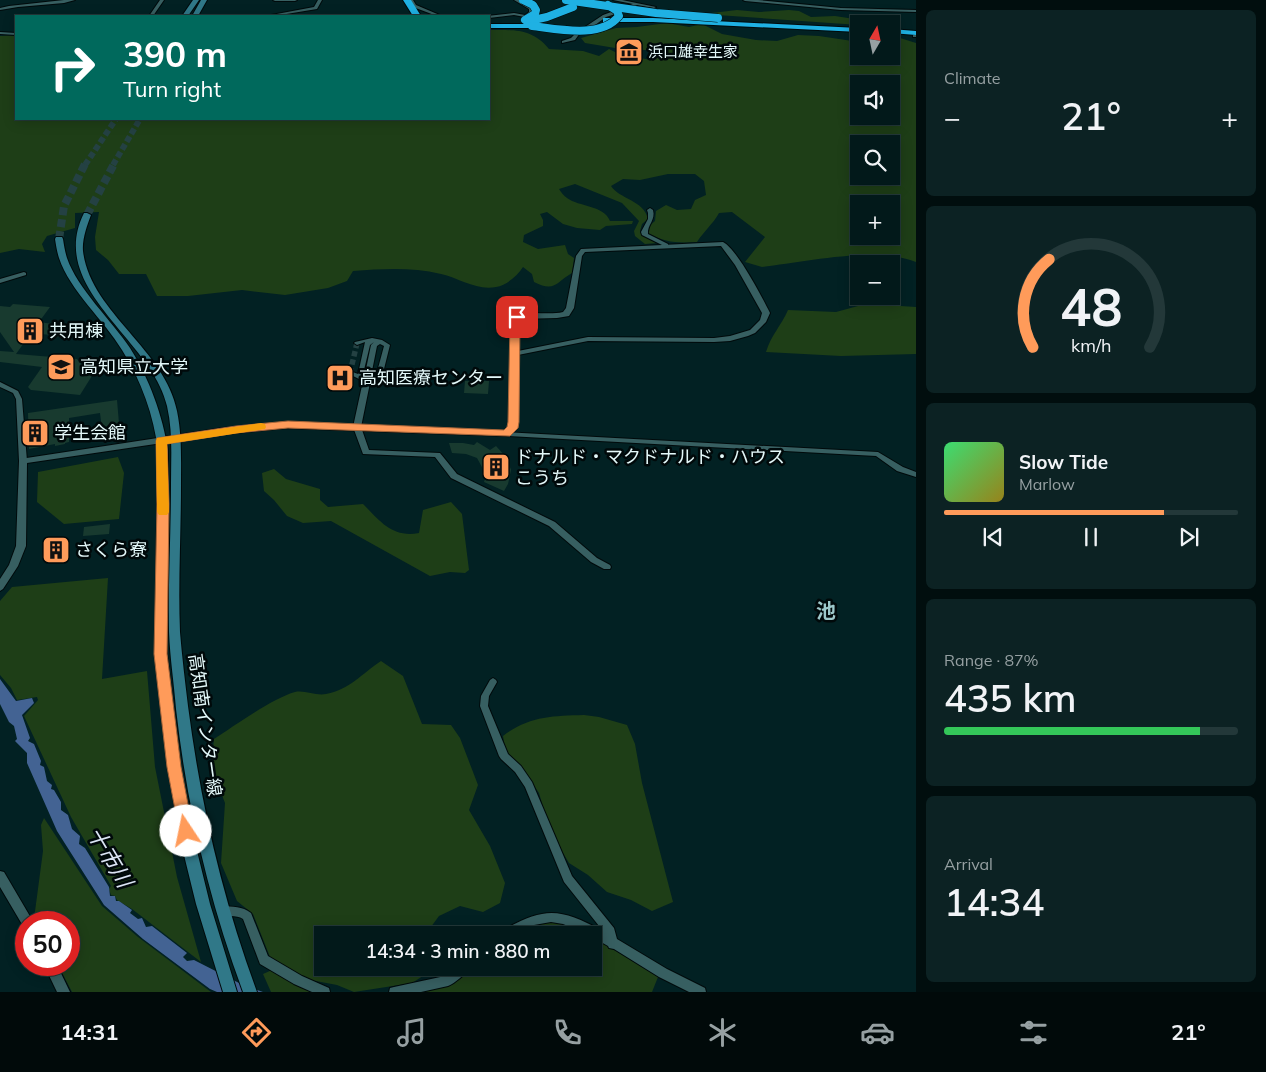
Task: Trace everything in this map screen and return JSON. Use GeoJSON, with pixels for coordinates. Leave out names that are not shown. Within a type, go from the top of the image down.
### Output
{"type":"FeatureCollection","features":[{"type":"Feature","properties":{"kind":"highway"},"geometry":{"type":"LineString","coordinates":[[401,0],[412,14]]}},
{"type":"Feature","properties":{"kind":"highway"},"geometry":{"type":"LineString","coordinates":[[406,0],[412,14]]}},
{"type":"Feature","properties":{"kind":"highway"},"geometry":{"type":"LineString","coordinates":[[523,0],[533,5],[536,10],[528,22]]}},
{"type":"Feature","properties":{"kind":"highway"},"geometry":{"type":"LineString","coordinates":[[566,0],[633,10],[850,28]]}},
{"type":"Feature","properties":{"kind":"highway"},"geometry":{"type":"LineString","coordinates":[[528,22],[586,30],[605,27],[617,21],[619,13],[615,9],[590,0]]}},
{"type":"Feature","properties":{"kind":"highway"},"geometry":{"type":"LineString","coordinates":[[490,25],[528,22],[590,3],[617,2],[718,17]]}},
{"type":"Feature","properties":{"kind":"highway"},"geometry":{"type":"LineString","coordinates":[[490,25],[528,22],[653,20],[850,29]]}},
{"type":"Feature","properties":{"kind":"highway"},"geometry":{"type":"LineString","coordinates":[[900,32],[916,35]]}},
{"type":"Feature","properties":{"kind":"main road"},"geometry":{"type":"LineString","coordinates":[[186,15],[196,0]]}},
{"type":"Feature","properties":{"kind":"main road"},"geometry":{"type":"LineString","coordinates":[[196,15],[204,0]]}},
{"type":"Feature","properties":{"kind":"main road","name":"高知南インター線"},"geometry":{"type":"LineString","coordinates":[[88,214],[80,234],[79,250],[86,275],[98,296],[140,347],[157,372],[171,404],[174,439],[176,654],[189,764],[205,846],[222,911],[250,992]]}},
{"type":"Feature","properties":{"kind":"main road","name":"高知南インター線"},"geometry":{"type":"LineString","coordinates":[[59,238],[63,258],[72,277],[126,349],[141,377],[154,408],[160,429],[163,513],[161,654],[175,776],[189,847],[218,958],[230,992]]}},
{"type":"Feature","properties":{"kind":"street"},"geometry":{"type":"LineString","coordinates":[[0,9],[30,0]]}},
{"type":"Feature","properties":{"kind":"street"},"geometry":{"type":"LineString","coordinates":[[21,4],[49,4],[73,0]]}},
{"type":"Feature","properties":{"kind":"street"},"geometry":{"type":"LineString","coordinates":[[152,15],[162,0]]}},
{"type":"Feature","properties":{"kind":"street"},"geometry":{"type":"LineString","coordinates":[[275,0],[295,0]]}},
{"type":"Feature","properties":{"kind":"street"},"geometry":{"type":"LineString","coordinates":[[274,15],[316,8],[320,0]]}},
{"type":"Feature","properties":{"kind":"street"},"geometry":{"type":"LineString","coordinates":[[411,0],[414,6],[437,15]]}},
{"type":"Feature","properties":{"kind":"street"},"geometry":{"type":"LineString","coordinates":[[516,0],[531,8],[528,22]]}},
{"type":"Feature","properties":{"kind":"street"},"geometry":{"type":"LineString","coordinates":[[617,2],[654,7]]}},
{"type":"Feature","properties":{"kind":"street"},"geometry":{"type":"LineString","coordinates":[[750,2],[802,4],[841,9],[916,11]]}},
{"type":"Feature","properties":{"kind":"street"},"geometry":{"type":"LineString","coordinates":[[564,42],[573,39],[578,33],[592,27],[603,17],[624,11],[635,4]]}},
{"type":"Feature","properties":{"kind":"street"},"geometry":{"type":"LineString","coordinates":[[490,17],[514,14],[528,22],[536,22],[540,28],[578,33]]}},
{"type":"Feature","properties":{"kind":"street"},"geometry":{"type":"LineString","coordinates":[[0,33],[15,34]]}},
{"type":"Feature","properties":{"kind":"street"},"geometry":{"type":"LineString","coordinates":[[650,210],[652,214],[651,220],[645,227],[644,232],[646,235],[666,245]]}},
{"type":"Feature","properties":{"kind":"street"},"geometry":{"type":"LineString","coordinates":[[506,434],[512,428],[513,422],[514,354],[515,320],[517,317],[562,316],[568,312],[579,256],[583,250],[718,243],[727,245],[762,302],[766,313],[762,324],[748,334],[725,340],[588,339],[514,354]]}},
{"type":"Feature","properties":{"kind":"street"},"geometry":{"type":"LineString","coordinates":[[0,282],[24,274]]}},
{"type":"Feature","properties":{"kind":"street"},"geometry":{"type":"LineString","coordinates":[[368,381],[361,370],[367,344],[372,340]]}},
{"type":"Feature","properties":{"kind":"street"},"geometry":{"type":"LineString","coordinates":[[357,343],[372,340],[380,341],[387,345],[388,349],[382,371],[368,381]]}},
{"type":"Feature","properties":{"kind":"street"},"geometry":{"type":"LineString","coordinates":[[380,341],[374,345],[357,427],[366,452],[437,455],[454,476],[552,524],[594,560],[607,567]]}},
{"type":"Feature","properties":{"kind":"street"},"geometry":{"type":"LineString","coordinates":[[350,373],[368,381]]}},
{"type":"Feature","properties":{"kind":"street"},"geometry":{"type":"LineString","coordinates":[[0,384],[16,392],[19,399],[23,461],[21,546],[14,566],[0,586]]}},
{"type":"Feature","properties":{"kind":"street"},"geometry":{"type":"LineString","coordinates":[[23,461],[278,425],[506,434],[878,454],[900,469],[916,475]]}},
{"type":"Feature","properties":{"kind":"street"},"geometry":{"type":"LineString","coordinates":[[493,682],[485,696],[484,706],[504,756],[518,769],[529,785],[568,879],[610,932],[613,944]]}},
{"type":"Feature","properties":{"kind":"street"},"geometry":{"type":"LineString","coordinates":[[0,876],[21,911]]}},
{"type":"Feature","properties":{"kind":"street"},"geometry":{"type":"LineString","coordinates":[[222,911],[242,912],[247,916],[264,960],[298,980],[325,992]]}},
{"type":"Feature","properties":{"kind":"street"},"geometry":{"type":"LineString","coordinates":[[524,926],[539,919],[552,917],[582,926]]}},
{"type":"Feature","properties":{"kind":"street"},"geometry":{"type":"LineString","coordinates":[[602,938],[701,992]]}},
{"type":"Feature","properties":{"kind":"street"},"geometry":{"type":"LineString","coordinates":[[56,976],[64,992]]}},
{"type":"Feature","properties":{"kind":"street"},"geometry":{"type":"LineString","coordinates":[[394,992],[448,981],[454,976]]}},
{"type":"Feature","properties":{"kind":"green space"},"geometry":{"type":"Polygon","coordinates":[[[737,10],[759,12],[789,10],[799,11],[811,17],[835,16],[850,18],[850,24],[703,14],[737,10]]]}},
{"type":"Feature","properties":{"kind":"green space"},"geometry":{"type":"Polygon","coordinates":[[[667,23],[689,27],[702,24],[722,34],[756,40],[777,41],[798,35],[850,41],[850,65],[900,65],[900,38],[916,43],[916,262],[900,257],[900,255],[850,255],[762,267],[745,262],[765,237],[732,212],[719,213],[697,242],[672,242],[648,233],[648,227],[655,221],[656,211],[666,205],[677,210],[691,209],[695,200],[706,195],[704,181],[695,174],[668,174],[640,180],[623,179],[611,186],[642,208],[648,219],[642,224],[640,231],[642,235],[657,243],[645,244],[635,236],[634,231],[639,221],[622,203],[575,184],[559,189],[572,201],[602,212],[610,221],[633,221],[632,224],[606,226],[600,230],[577,228],[563,224],[547,212],[540,214],[543,226],[524,235],[523,242],[538,249],[565,245],[568,254],[574,258],[572,273],[551,286],[534,282],[532,274],[523,267],[508,282],[489,288],[475,286],[448,276],[430,272],[386,269],[353,271],[347,281],[328,288],[285,295],[242,290],[188,296],[157,296],[146,274],[119,274],[108,260],[96,250],[95,237],[99,212],[75,213],[75,228],[47,236],[42,244],[45,252],[19,249],[0,253],[0,36],[15,35],[15,120],[490,120],[490,30],[514,30],[536,37],[549,49],[583,51],[599,56],[609,49],[619,54],[651,60],[659,55],[660,51],[615,48],[585,43],[581,38],[616,28],[667,23]]]}},
{"type":"Feature","properties":{"kind":"green space"},"geometry":{"type":"Polygon","coordinates":[[[858,306],[916,307],[916,354],[841,356],[766,352],[788,310],[836,312],[858,306]]]}},
{"type":"Feature","properties":{"kind":"green space"},"geometry":{"type":"Polygon","coordinates":[[[118,457],[124,473],[119,519],[64,524],[37,502],[38,472],[118,457]]]}},
{"type":"Feature","properties":{"kind":"green space"},"geometry":{"type":"Polygon","coordinates":[[[274,469],[286,479],[320,489],[320,500],[328,507],[363,504],[387,527],[401,533],[419,533],[423,510],[451,502],[462,514],[469,570],[465,573],[450,572],[430,576],[331,521],[303,523],[287,516],[264,491],[262,473],[274,469]]]}},
{"type":"Feature","properties":{"kind":"green space"},"geometry":{"type":"Polygon","coordinates":[[[108,578],[102,679],[147,671],[155,767],[177,877],[201,962],[132,909],[117,900],[115,896],[111,895],[109,889],[111,886],[71,817],[24,716],[38,700],[37,697],[17,700],[11,688],[0,675],[0,601],[12,587],[108,578]]]}},
{"type":"Feature","properties":{"kind":"green space"},"geometry":{"type":"Polygon","coordinates":[[[381,661],[403,676],[422,724],[451,725],[460,738],[478,785],[469,810],[490,846],[505,883],[500,903],[483,912],[460,906],[439,916],[432,926],[314,926],[314,976],[423,976],[412,983],[354,992],[337,985],[300,978],[270,957],[253,914],[237,901],[221,863],[225,803],[211,767],[214,739],[254,713],[276,700],[295,692],[326,694],[349,685],[381,661]]]}},
{"type":"Feature","properties":{"kind":"green space"},"geometry":{"type":"Polygon","coordinates":[[[584,715],[627,725],[635,744],[642,783],[673,902],[652,911],[631,900],[607,892],[588,875],[569,863],[550,831],[539,793],[528,777],[506,754],[503,736],[522,724],[541,718],[584,715]]]}},
{"type":"Feature","properties":{"kind":"green space"},"geometry":{"type":"Polygon","coordinates":[[[44,818],[102,906],[138,937],[211,992],[72,992],[64,976],[80,976],[80,911],[35,911],[43,851],[41,825],[44,818]]]}},
{"type":"Feature","properties":{"kind":"green space"},"geometry":{"type":"Polygon","coordinates":[[[546,921],[562,922],[570,926],[532,926],[546,921]]]}},
{"type":"Feature","properties":{"kind":"green space"},"geometry":{"type":"Polygon","coordinates":[[[602,943],[658,977],[652,992],[416,992],[447,986],[460,976],[602,976],[602,943]]]}},
{"type":"Feature","properties":{"kind":"green space"},"geometry":{"type":"Polygon","coordinates":[[[272,970],[299,987],[312,992],[271,992],[263,974],[272,970]]]}},
{"type":"Feature","properties":{"kind":"water"},"geometry":{"type":"Polygon","coordinates":[[[0,679],[16,701],[32,698],[34,703],[22,715],[30,738],[28,741],[34,744],[41,761],[40,765],[44,767],[47,781],[52,785],[51,789],[54,790],[61,802],[61,810],[68,815],[72,829],[80,836],[79,844],[85,848],[109,887],[110,896],[115,896],[116,901],[132,910],[130,913],[138,919],[142,918],[146,927],[152,926],[187,953],[183,957],[187,961],[194,960],[241,984],[263,992],[217,992],[210,989],[143,939],[104,905],[57,831],[27,763],[27,753],[15,741],[17,739],[14,726],[9,722],[0,704],[0,679]]]}},
{"type":"Feature","properties":{"kind":"building"},"geometry":{"type":"Polygon","coordinates":[[[13,304],[50,307],[39,322],[53,324],[63,336],[54,338],[51,335],[31,333],[16,354],[77,359],[86,370],[95,371],[80,395],[31,390],[28,387],[42,367],[0,362],[0,351],[14,352],[0,332],[0,306],[10,307],[13,304]]]}},
{"type":"Feature","properties":{"kind":"building"},"geometry":{"type":"Polygon","coordinates":[[[465,381],[489,381],[488,394],[464,393],[465,381]]]}},
{"type":"Feature","properties":{"kind":"building"},"geometry":{"type":"Polygon","coordinates":[[[117,400],[120,435],[114,435],[114,438],[103,437],[100,413],[69,418],[69,442],[55,446],[55,444],[29,449],[28,413],[117,400]]]}},
{"type":"Feature","properties":{"kind":"building","name":"ドナルド・マクドナルド・ハウス こうち"},"geometry":{"type":"Polygon","coordinates":[[[477,442],[490,450],[496,446],[507,458],[511,470],[508,484],[504,491],[484,482],[488,469],[483,469],[477,458],[466,454],[452,453],[449,443],[474,445],[477,442]]]}},
{"type":"Feature","properties":{"kind":"building","name":"さくら寮"},"geometry":{"type":"Polygon","coordinates":[[[110,524],[109,534],[83,536],[84,527],[110,524]]]}},
{"type":"Feature","properties":{"kind":"building","name":"さくら寮"},"geometry":{"type":"Polygon","coordinates":[[[70,544],[69,554],[42,557],[44,547],[70,544]]]}},
{"type":"Feature","properties":{"kind":"tunnel"},"geometry":{"type":"LineString","coordinates":[[85,165],[115,120]]}},
{"type":"Feature","properties":{"kind":"tunnel"},"geometry":{"type":"LineString","coordinates":[[113,165],[139,120]]}},
{"type":"Feature","properties":{"kind":"tunnel"},"geometry":{"type":"LineString","coordinates":[[59,239],[64,206],[85,164]]}},
{"type":"Feature","properties":{"kind":"tunnel"},"geometry":{"type":"LineString","coordinates":[[87,215],[114,164]]}},
{"type":"Feature","properties":{"kind":"tunnel"},"geometry":{"type":"LineString","coordinates":[[350,373],[357,343]]}},
{"type":"Feature","properties":{"kind":"slow traffic"},"geometry":{"type":"LineString","coordinates":[[163,512],[163,451],[161,441],[261,427]]}},
{"type":"Feature","properties":{"kind":"place","name":"浜口雄幸生家"},"geometry":{"type":"Point","coordinates":[629,52]}},
{"type":"Feature","properties":{"kind":"place","name":"共用棟"},"geometry":{"type":"Point","coordinates":[30,331]}},
{"type":"Feature","properties":{"kind":"place","name":"高知県立大学"},"geometry":{"type":"Point","coordinates":[61,367]}},
{"type":"Feature","properties":{"kind":"place","name":"高知医療センター"},"geometry":{"type":"Point","coordinates":[340,378]}},
{"type":"Feature","properties":{"kind":"place","name":"学生会館"},"geometry":{"type":"Point","coordinates":[35,433]}},
{"type":"Feature","properties":{"kind":"place","name":"ドナルド・マクドナルド・ハウス こうち"},"geometry":{"type":"Point","coordinates":[496,467]}},
{"type":"Feature","properties":{"kind":"place","name":"さくら寮"},"geometry":{"type":"Point","coordinates":[56,550]}},
{"type":"Feature","properties":{"kind":"district","name":"池"},"geometry":{"type":"Point","coordinates":[826,611]}},
{"type":"Feature","properties":{"kind":"route"},"geometry":{"type":"LineString","coordinates":[[186,831],[174,767],[161,654],[163,576],[163,451],[161,441],[236,429],[288,425],[506,434],[512,428],[513,422],[515,318],[517,317]]}},
{"type":"Feature","properties":{"kind":"water label","name":"十市川"},"geometry":{"type":"Point","coordinates":[110,857]}}]}
